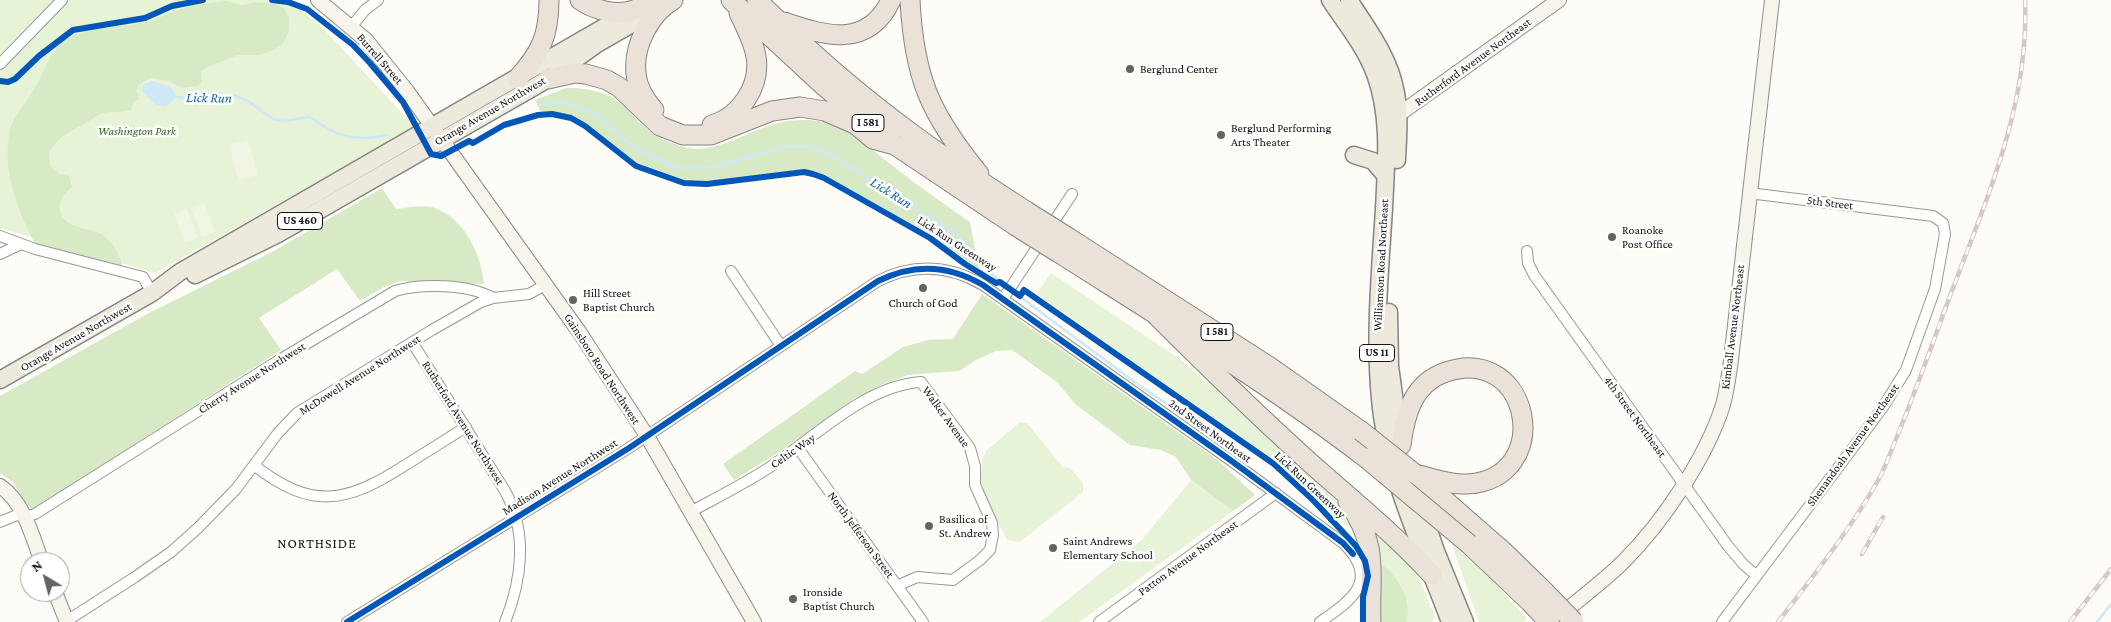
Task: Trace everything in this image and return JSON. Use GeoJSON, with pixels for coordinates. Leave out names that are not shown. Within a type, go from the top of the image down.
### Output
{"type":"FeatureCollection","features":[{"type":"Feature","properties":{"kind":"highway"},"geometry":{"type":"LineString","coordinates":[[517,79],[528,67],[543,43],[548,22],[549,0]]}},
{"type":"Feature","properties":{"kind":"highway"},"geometry":{"type":"LineString","coordinates":[[580,0],[596,10],[633,10]]}},
{"type":"Feature","properties":{"kind":"highway","name":"I 581"},"geometry":{"type":"LineString","coordinates":[[757,0],[808,49],[876,106],[937,152],[991,188],[1021,218]]}},
{"type":"Feature","properties":{"kind":"highway"},"geometry":{"type":"LineString","coordinates":[[777,20],[817,33],[853,34],[872,25],[884,12],[891,0]]}},
{"type":"Feature","properties":{"kind":"highway"},"geometry":{"type":"LineString","coordinates":[[910,0],[914,50],[932,106],[960,150],[991,188]]}},
{"type":"Feature","properties":{"kind":"highway"},"geometry":{"type":"LineString","coordinates":[[663,2],[647,27],[639,47],[636,73],[644,97],[655,111],[670,121],[693,127],[706,126],[726,119],[742,106],[752,88],[757,69],[757,58],[752,41],[733,2]]}},
{"type":"Feature","properties":{"kind":"highway","name":"US 460"},"geometry":{"type":"LineString","coordinates":[[633,10],[663,2]]}},
{"type":"Feature","properties":{"kind":"highway","name":"I 581"},"geometry":{"type":"LineString","coordinates":[[733,2],[825,87],[895,145],[1270,367],[1361,431],[1457,510],[1538,597],[1549,622]]}},
{"type":"Feature","properties":{"kind":"highway"},"geometry":{"type":"LineString","coordinates":[[548,79],[576,73],[607,80],[619,87],[660,126],[683,135],[711,136],[772,111],[800,107],[825,111],[855,124],[873,139],[895,145]]}},
{"type":"Feature","properties":{"kind":"highway","name":"I 581"},"geometry":{"type":"LineString","coordinates":[[1064,246],[1156,315],[1267,386],[1366,458],[1469,544],[1574,622]]}},
{"type":"Feature","properties":{"kind":"highway"},"geometry":{"type":"LineString","coordinates":[[1156,315],[1217,376],[1324,475],[1383,525],[1432,575]]}},
{"type":"Feature","properties":{"kind":"highway"},"geometry":{"type":"LineString","coordinates":[[1401,445],[1406,417],[1414,397],[1429,380],[1450,370],[1471,368],[1482,370],[1500,379],[1514,392],[1522,412],[1523,436],[1515,457],[1502,472],[1485,481],[1465,484],[1447,482],[1415,474]]}},
{"type":"Feature","properties":{"kind":"highway"},"geometry":{"type":"LineString","coordinates":[[1324,475],[1348,501],[1365,531],[1373,565],[1372,622]]}},
{"type":"Feature","properties":{"kind":"main road","name":"Burrell Street"},"geometry":{"type":"LineString","coordinates":[[318,0],[366,40],[438,133]]}},
{"type":"Feature","properties":{"kind":"main road","name":"Williamson Road Northeast"},"geometry":{"type":"LineString","coordinates":[[1330,0],[1370,63],[1392,119],[1388,332],[1392,386],[1401,445],[1427,525],[1465,622]]}},
{"type":"Feature","properties":{"kind":"main road","name":"Williamson Road Northeast"},"geometry":{"type":"LineString","coordinates":[[1349,0],[1372,34],[1386,62],[1396,93],[1386,175],[1377,336],[1380,401],[1385,431],[1402,497],[1450,622]]}},
{"type":"Feature","properties":{"kind":"main road","name":"Rutherford Avenue Northeast"},"geometry":{"type":"LineString","coordinates":[[1392,119],[1559,0]]}},
{"type":"Feature","properties":{"kind":"main road","name":"Kimball Avenue Northeast"},"geometry":{"type":"LineString","coordinates":[[1553,622],[1607,577],[1632,553],[1658,522],[1683,484],[1708,440],[1723,402],[1730,367],[1772,0]]}},
{"type":"Feature","properties":{"kind":"main road","name":"Orange Avenue Northwest"},"geometry":{"type":"LineString","coordinates":[[438,133],[548,79],[597,44],[663,2]]}},
{"type":"Feature","properties":{"kind":"main road","name":"Orange Avenue Northwest"},"geometry":{"type":"LineString","coordinates":[[0,380],[152,294],[179,284],[250,249],[438,133],[517,79],[633,10]]}},
{"type":"Feature","properties":{"kind":"main road","name":"Gainsboro Road Northwest"},"geometry":{"type":"LineString","coordinates":[[438,133],[580,332],[646,436],[754,622]]}},
{"type":"Feature","properties":{"kind":"main road"},"geometry":{"type":"LineString","coordinates":[[1354,155],[1373,161],[1386,175]]}},
{"type":"Feature","properties":{"kind":"main road"},"geometry":{"type":"LineString","coordinates":[[0,486],[12,495],[18,504],[38,552]]}},
{"type":"Feature","properties":{"kind":"main road"},"geometry":{"type":"LineString","coordinates":[[59,602],[66,622]]}},
{"type":"Feature","properties":{"kind":"main road","name":"Kimball Avenue Northeast"},"geometry":{"type":"LineString","coordinates":[[1542,622],[1576,602]]}},
{"type":"Feature","properties":{"kind":"street"},"geometry":{"type":"LineString","coordinates":[[0,64],[62,0]]}},
{"type":"Feature","properties":{"kind":"street"},"geometry":{"type":"LineString","coordinates":[[351,26],[365,10],[378,0]]}},
{"type":"Feature","properties":{"kind":"street","name":"5th Street"},"geometry":{"type":"LineString","coordinates":[[1749,193],[1911,213]]}},
{"type":"Feature","properties":{"kind":"street"},"geometry":{"type":"LineString","coordinates":[[1010,289],[1072,194]]}},
{"type":"Feature","properties":{"kind":"street","name":"Shenandoah Avenue Northeast"},"geometry":{"type":"LineString","coordinates":[[1722,622],[1883,407],[1906,370],[1935,289],[1946,234],[1943,223],[1939,219],[1933,216],[1911,213]]}},
{"type":"Feature","properties":{"kind":"street"},"geometry":{"type":"LineString","coordinates":[[0,236],[21,244],[143,277],[152,294]]}},
{"type":"Feature","properties":{"kind":"street"},"geometry":{"type":"LineString","coordinates":[[0,254],[21,244]]}},
{"type":"Feature","properties":{"kind":"street","name":"4th Street Northeast"},"geometry":{"type":"LineString","coordinates":[[1527,251],[1528,263],[1534,275],[1728,546],[1756,576]]}},
{"type":"Feature","properties":{"kind":"street","name":"2nd Street Northeast"},"geometry":{"type":"LineString","coordinates":[[781,346],[878,280],[904,270],[931,268],[957,272],[977,281],[1010,289],[1343,543],[1356,559],[1360,568],[1360,583],[1357,591],[1346,604],[1320,622]]}},
{"type":"Feature","properties":{"kind":"street"},"geometry":{"type":"LineString","coordinates":[[731,271],[781,346]]}},
{"type":"Feature","properties":{"kind":"street","name":"McDowell Avenue Northwest"},"geometry":{"type":"LineString","coordinates":[[66,622],[171,552],[215,512],[255,466],[278,433],[297,413],[481,302],[493,298],[529,294],[545,284]]}},
{"type":"Feature","properties":{"kind":"street","name":"Cherry Avenue Northwest"},"geometry":{"type":"LineString","coordinates":[[0,522],[17,515],[24,517],[35,514],[276,362],[394,291],[415,287],[461,288],[478,291],[493,298]]}},
{"type":"Feature","properties":{"kind":"street","name":"Rutherford Avenue Northwest"},"geometry":{"type":"LineString","coordinates":[[412,342],[505,491],[517,517],[520,535],[518,573],[514,595],[505,622]]}},
{"type":"Feature","properties":{"kind":"street","name":"Madison Avenue Northwest"},"geometry":{"type":"LineString","coordinates":[[347,622],[646,436],[781,346]]}},
{"type":"Feature","properties":{"kind":"street","name":"Walker Avenue"},"geometry":{"type":"LineString","coordinates":[[893,388],[911,382],[921,382],[970,448],[975,466],[975,485],[992,523],[993,535],[990,550],[986,556],[953,580],[917,577],[897,586]]}},
{"type":"Feature","properties":{"kind":"street","name":"Celtic Way"},"geometry":{"type":"LineString","coordinates":[[690,512],[765,470],[849,410],[893,388]]}},
{"type":"Feature","properties":{"kind":"street"},"geometry":{"type":"LineString","coordinates":[[255,466],[272,479],[298,492],[313,496],[341,496],[376,484],[466,428]]}},
{"type":"Feature","properties":{"kind":"street","name":"North Jefferson Street"},"geometry":{"type":"LineString","coordinates":[[798,448],[923,622]]}},
{"type":"Feature","properties":{"kind":"street","name":"Patton Avenue Northeast"},"geometry":{"type":"LineString","coordinates":[[1099,622],[1276,493]]}},
{"type":"Feature","properties":{"kind":"green space","name":"Washington Park"},"geometry":{"type":"Polygon","coordinates":[[[0,0],[288,0],[321,26],[415,127],[155,273],[0,228],[0,0]]]}},
{"type":"Feature","properties":{"kind":"green space"},"geometry":{"type":"Polygon","coordinates":[[[226,1],[242,5],[256,2],[276,4],[284,8],[289,18],[289,31],[283,43],[272,51],[259,55],[238,55],[207,67],[201,72],[202,81],[198,86],[182,88],[168,81],[151,78],[138,85],[136,91],[140,98],[134,102],[131,110],[106,112],[98,115],[65,134],[49,152],[50,166],[59,174],[69,176],[72,187],[61,200],[60,210],[62,216],[66,221],[77,227],[95,231],[105,236],[115,248],[122,266],[35,244],[22,216],[12,187],[9,172],[8,141],[11,126],[53,53],[69,38],[87,31],[146,22],[187,7],[226,1]]]}},
{"type":"Feature","properties":{"kind":"green space"},"geometry":{"type":"Polygon","coordinates":[[[566,88],[597,91],[614,98],[657,136],[676,145],[695,149],[718,146],[786,121],[816,121],[839,127],[856,137],[912,181],[970,222],[979,269],[933,236],[826,176],[804,169],[726,180],[701,181],[683,179],[638,163],[574,116],[554,112],[541,112],[535,100],[566,88]]]}},
{"type":"Feature","properties":{"kind":"green space"},"geometry":{"type":"Polygon","coordinates":[[[248,140],[258,175],[238,180],[229,145],[248,140]]]}},
{"type":"Feature","properties":{"kind":"green space"},"geometry":{"type":"Polygon","coordinates":[[[382,188],[396,209],[421,206],[431,207],[446,213],[455,220],[470,239],[475,250],[484,284],[400,281],[382,288],[360,301],[337,269],[259,318],[281,350],[37,507],[32,509],[28,506],[13,482],[0,473],[0,396],[149,313],[272,252],[382,188]]]}},
{"type":"Feature","properties":{"kind":"green space"},"geometry":{"type":"Polygon","coordinates":[[[204,203],[215,232],[202,237],[191,208],[204,203]]]}},
{"type":"Feature","properties":{"kind":"green space"},"geometry":{"type":"Polygon","coordinates":[[[187,209],[198,238],[185,243],[174,214],[187,209]]]}},
{"type":"Feature","properties":{"kind":"green space"},"geometry":{"type":"Polygon","coordinates":[[[1051,273],[1180,359],[1331,495],[1348,514],[1354,531],[1277,462],[1037,294],[1051,273]]]}},
{"type":"Feature","properties":{"kind":"green space"},"geometry":{"type":"Polygon","coordinates":[[[982,294],[1219,461],[1255,495],[1233,511],[1191,480],[1176,457],[1161,450],[1130,445],[1075,404],[1057,382],[1012,350],[996,351],[976,360],[959,371],[908,375],[881,385],[854,399],[784,449],[734,480],[723,464],[855,371],[862,374],[903,347],[928,340],[953,339],[982,294]]]}},
{"type":"Feature","properties":{"kind":"green space"},"geometry":{"type":"Polygon","coordinates":[[[1020,422],[1027,423],[1063,467],[1070,468],[1083,483],[1083,492],[1020,542],[1007,540],[982,492],[980,481],[983,458],[986,451],[1020,422]]]}},
{"type":"Feature","properties":{"kind":"green space"},"geometry":{"type":"Polygon","coordinates":[[[1191,480],[1233,511],[1079,622],[1040,622],[1142,540],[1191,480]]]}},
{"type":"Feature","properties":{"kind":"green space"},"geometry":{"type":"Polygon","coordinates":[[[1372,527],[1409,560],[1418,576],[1435,617],[1432,622],[1406,622],[1407,614],[1404,597],[1390,573],[1378,562],[1372,527]]]}},
{"type":"Feature","properties":{"kind":"green space"},"geometry":{"type":"Polygon","coordinates":[[[1450,539],[1476,562],[1527,619],[1524,622],[1479,622],[1450,539]]]}},
{"type":"Feature","properties":{"kind":"green space"},"geometry":{"type":"Polygon","coordinates":[[[1378,562],[1391,573],[1402,588],[1408,613],[1406,622],[1378,622],[1378,562]]]}},
{"type":"Feature","properties":{"kind":"water"},"geometry":{"type":"Polygon","coordinates":[[[152,81],[171,87],[177,97],[165,107],[155,104],[142,91],[144,84],[152,81]]]}},
{"type":"Feature","properties":{"kind":"waterway","name":"Lick Run"},"geometry":{"type":"LineString","coordinates":[[176,97],[198,99],[221,95],[235,96],[248,101],[273,119],[284,121],[310,117],[329,129],[355,138],[387,135]]}},
{"type":"Feature","properties":{"kind":"waterway","name":"Lick Run"},"geometry":{"type":"LineString","coordinates":[[538,105],[561,102],[586,110],[599,117],[617,134],[646,154],[678,168],[714,167],[789,146],[812,147],[831,155],[958,235],[994,276],[1007,287]]}},
{"type":"Feature","properties":{"kind":"waterway","name":"Lick Run"},"geometry":{"type":"LineString","coordinates":[[1011,290],[1140,386],[1249,458]]}},
{"type":"Feature","properties":{"kind":"waterway","name":"Lick Run"},"geometry":{"type":"LineString","coordinates":[[2097,622],[2111,604]]}},
{"type":"Feature","properties":{"kind":"railway"},"geometry":{"type":"LineString","coordinates":[[1778,622],[1832,551],[1869,496],[1882,472],[1902,424],[2000,161],[2020,82],[2025,0]]}},
{"type":"Feature","properties":{"kind":"railway"},"geometry":{"type":"LineString","coordinates":[[1862,554],[1883,517]]}},
{"type":"Feature","properties":{"kind":"railway"},"geometry":{"type":"LineString","coordinates":[[2070,622],[2111,569]]}},
{"type":"Feature","properties":{"kind":"cycle path"},"geometry":{"type":"LineString","coordinates":[[0,81],[8,82],[15,79],[39,56],[73,30],[145,18],[172,6],[203,0]]}},
{"type":"Feature","properties":{"kind":"cycle path","name":"Lick Run Greenway"},"geometry":{"type":"LineString","coordinates":[[272,0],[288,2],[307,9],[353,45],[403,102],[431,154],[441,156],[469,141],[473,143],[504,125],[538,115],[552,114],[571,118],[585,126],[636,166],[684,183],[707,184],[804,172],[824,178],[930,238],[965,264],[996,283],[1000,282],[1020,296],[1024,290],[1274,464],[1312,499],[1356,546],[1365,561],[1368,576],[1363,597],[1363,622]]}},
{"type":"Feature","properties":{"kind":"cycle path"},"geometry":{"type":"LineString","coordinates":[[347,622],[629,448],[878,281],[891,275],[918,269],[944,270],[957,273],[983,285],[1233,462],[1343,543],[1353,554]]}},
{"type":"Feature","properties":{"kind":"place","name":"Berglund Center"},"geometry":{"type":"Point","coordinates":[1130,69]}},
{"type":"Feature","properties":{"kind":"place","name":"Berglund Performing Arts Theater"},"geometry":{"type":"Point","coordinates":[1221,135]}},
{"type":"Feature","properties":{"kind":"place","name":"Roanoke Post Office"},"geometry":{"type":"Point","coordinates":[1612,237]}},
{"type":"Feature","properties":{"kind":"place","name":"Church of God"},"geometry":{"type":"Point","coordinates":[923,288]}},
{"type":"Feature","properties":{"kind":"place","name":"Hill Street Baptist Church"},"geometry":{"type":"Point","coordinates":[573,300]}},
{"type":"Feature","properties":{"kind":"place","name":"Basilica of St. Andrew"},"geometry":{"type":"Point","coordinates":[929,526]}},
{"type":"Feature","properties":{"kind":"place","name":"Saint Andrews Elementary School"},"geometry":{"type":"Point","coordinates":[1053,548]}},
{"type":"Feature","properties":{"kind":"place","name":"Ironside Baptist Church"},"geometry":{"type":"Point","coordinates":[793,599]}},
{"type":"Feature","properties":{"kind":"district","name":"NORTHSIDE"},"geometry":{"type":"Point","coordinates":[317,544]}}]}
